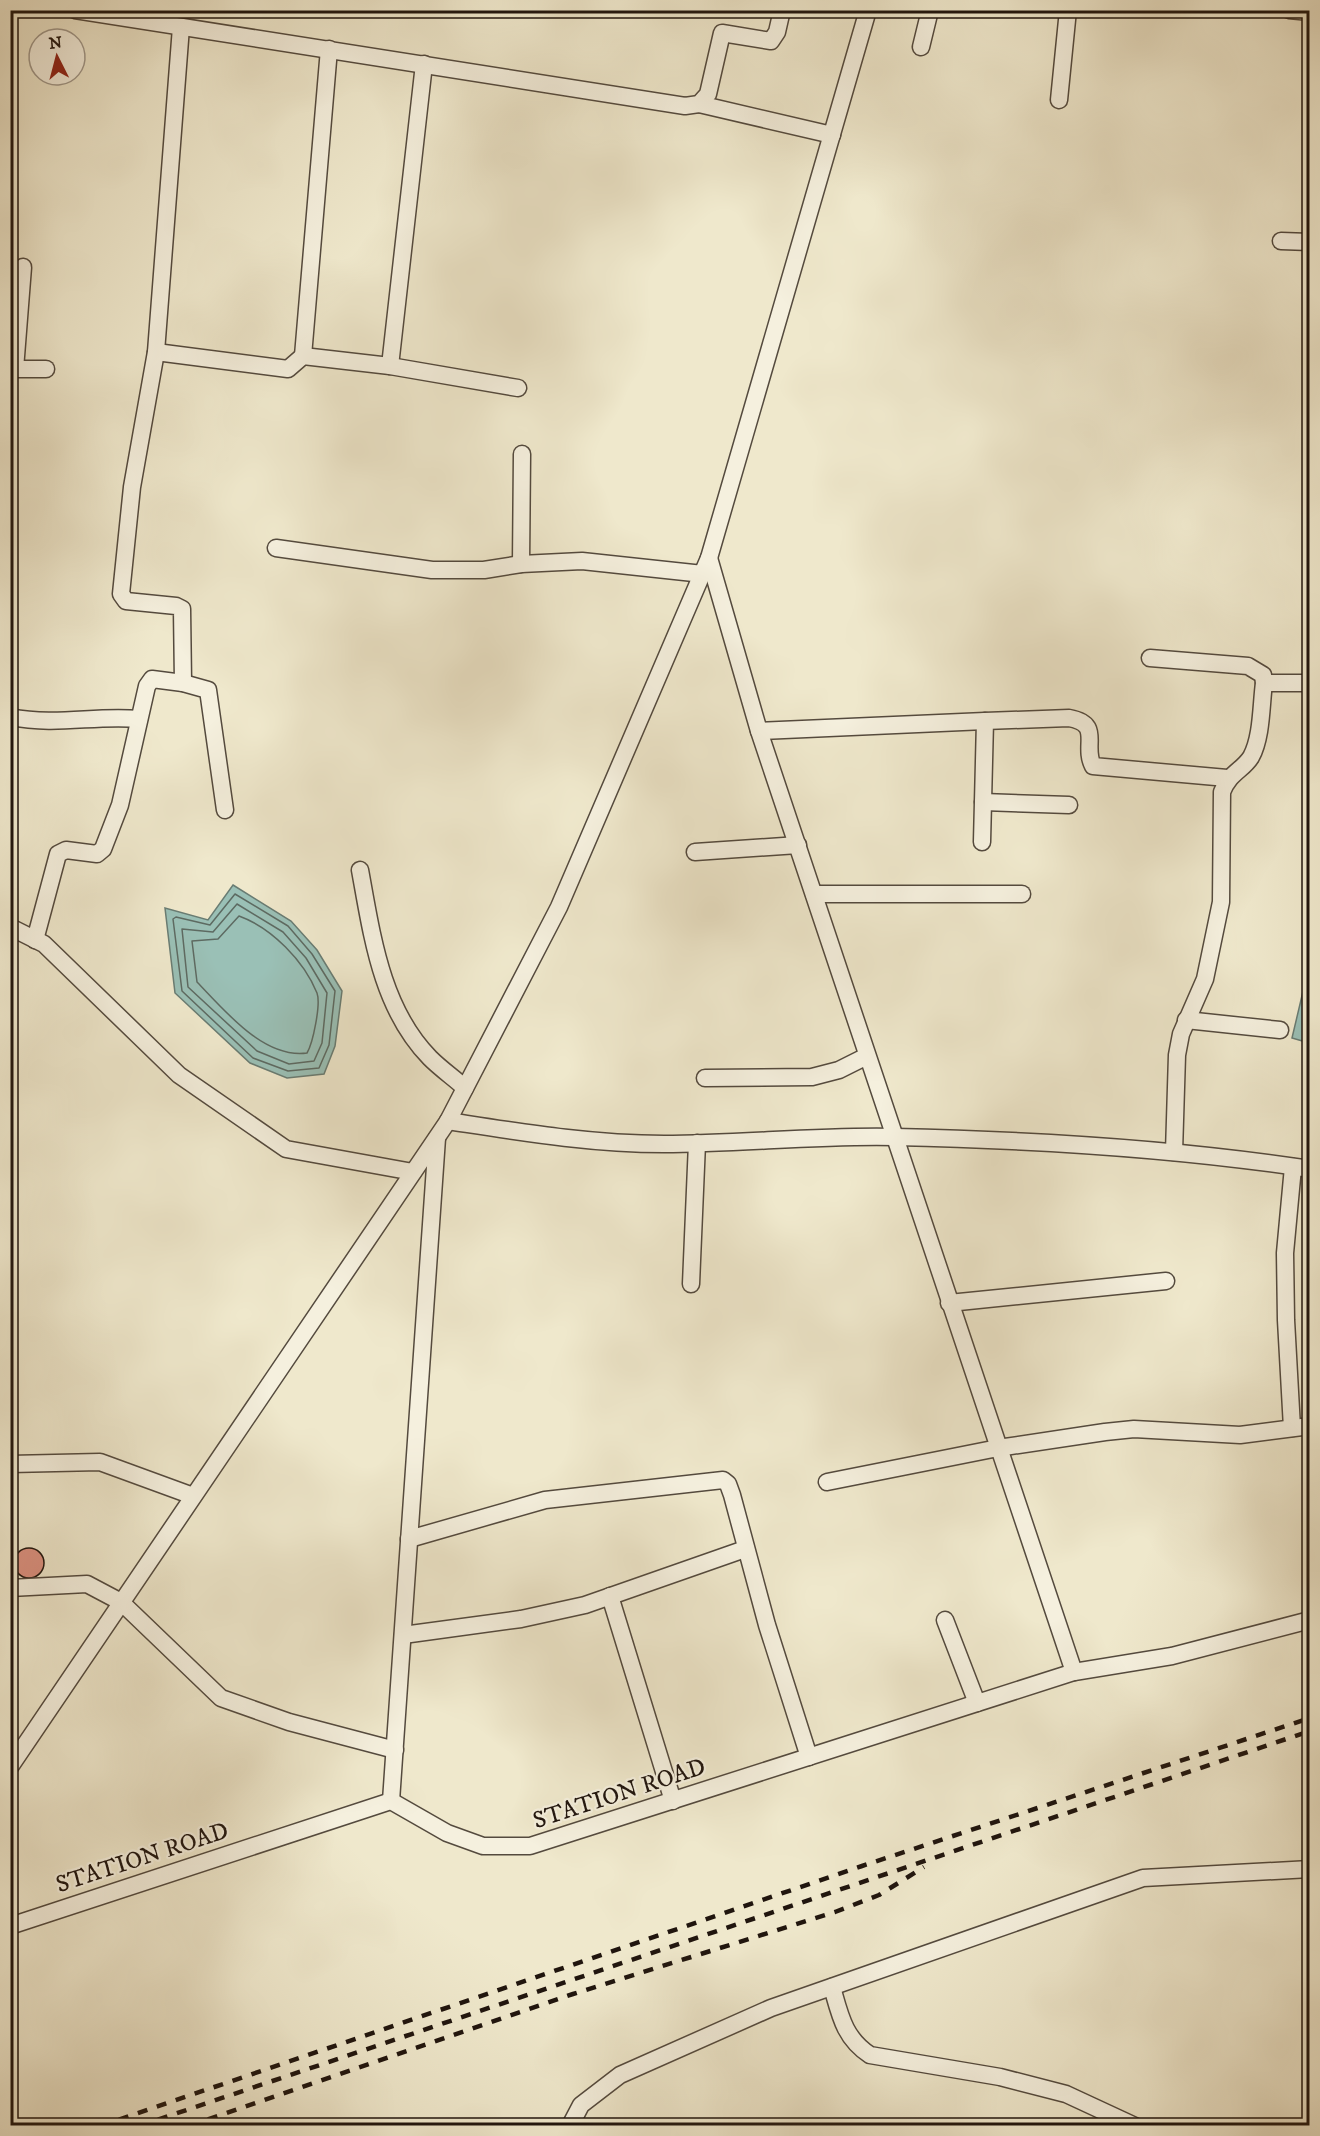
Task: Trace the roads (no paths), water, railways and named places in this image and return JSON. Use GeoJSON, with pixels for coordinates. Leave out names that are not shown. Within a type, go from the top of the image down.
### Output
{"type":"FeatureCollection","features":[{"type":"Feature","properties":{"kind":"street"},"geometry":{"type":"LineString","coordinates":[[75,10],[684,106],[699,104],[832,135]]}},
{"type":"Feature","properties":{"kind":"street"},"geometry":{"type":"LineString","coordinates":[[699,104],[708,94],[721,35],[729,33],[771,41],[777,32],[782,10]]}},
{"type":"Feature","properties":{"kind":"street"},"geometry":{"type":"LineString","coordinates":[[10,1767],[448,1121],[559,908],[706,566],[867,10]]}},
{"type":"Feature","properties":{"kind":"street"},"geometry":{"type":"LineString","coordinates":[[921,47],[930,10]]}},
{"type":"Feature","properties":{"kind":"street"},"geometry":{"type":"LineString","coordinates":[[1059,100],[1068,10]]}},
{"type":"Feature","properties":{"kind":"street"},"geometry":{"type":"LineString","coordinates":[[1289,10],[1310,12]]}},
{"type":"Feature","properties":{"kind":"street"},"geometry":{"type":"LineString","coordinates":[[181,27],[156,352],[132,487],[121,594],[126,601],[176,606],[182,609],[183,682]]}},
{"type":"Feature","properties":{"kind":"street"},"geometry":{"type":"LineString","coordinates":[[156,352],[288,369],[303,356],[329,49]]}},
{"type":"Feature","properties":{"kind":"street"},"geometry":{"type":"LineString","coordinates":[[390,366],[424,64]]}},
{"type":"Feature","properties":{"kind":"street"},"geometry":{"type":"LineString","coordinates":[[1281,241],[1310,242]]}},
{"type":"Feature","properties":{"kind":"street"},"geometry":{"type":"LineString","coordinates":[[22,267],[13,369],[46,369]]}},
{"type":"Feature","properties":{"kind":"street"},"geometry":{"type":"LineString","coordinates":[[303,356],[390,366],[518,388]]}},
{"type":"Feature","properties":{"kind":"street"},"geometry":{"type":"LineString","coordinates":[[520,564],[522,454]]}},
{"type":"Feature","properties":{"kind":"street"},"geometry":{"type":"LineString","coordinates":[[276,548],[432,570],[484,570],[520,564],[609,563],[706,566]]}},
{"type":"Feature","properties":{"kind":"street"},"geometry":{"type":"LineString","coordinates":[[706,566],[893,1137],[1074,1672]]}},
{"type":"Feature","properties":{"kind":"street"},"geometry":{"type":"LineString","coordinates":[[1150,658],[1248,666],[1263,675],[1264,683],[1255,745],[1250,758],[1227,778],[1220,804],[1221,902],[1205,979],[1186,1020],[1177,1055],[1174,1152]]}},
{"type":"Feature","properties":{"kind":"street"},"geometry":{"type":"LineString","coordinates":[[35,940],[58,854],[66,850],[97,854],[103,849],[120,805],[147,686],[152,680],[183,682],[204,687],[209,692],[225,810]]}},
{"type":"Feature","properties":{"kind":"street"},"geometry":{"type":"LineString","coordinates":[[1264,683],[1310,683]]}},
{"type":"Feature","properties":{"kind":"street"},"geometry":{"type":"LineString","coordinates":[[10,717],[72,722],[116,717],[139,719]]}},
{"type":"Feature","properties":{"kind":"street"},"geometry":{"type":"LineString","coordinates":[[759,731],[1069,718],[1080,720],[1088,726],[1090,760],[1093,766],[1227,778]]}},
{"type":"Feature","properties":{"kind":"street"},"geometry":{"type":"LineString","coordinates":[[982,842],[984,721]]}},
{"type":"Feature","properties":{"kind":"street"},"geometry":{"type":"LineString","coordinates":[[983,802],[1069,805]]}},
{"type":"Feature","properties":{"kind":"street"},"geometry":{"type":"LineString","coordinates":[[695,852],[798,845]]}},
{"type":"Feature","properties":{"kind":"street"},"geometry":{"type":"LineString","coordinates":[[360,870],[376,951],[398,1013],[430,1058],[465,1088]]}},
{"type":"Feature","properties":{"kind":"street"},"geometry":{"type":"LineString","coordinates":[[814,894],[1022,894]]}},
{"type":"Feature","properties":{"kind":"street"},"geometry":{"type":"LineString","coordinates":[[10,927],[44,945],[179,1075],[285,1149],[413,1172]]}},
{"type":"Feature","properties":{"kind":"street"},"geometry":{"type":"LineString","coordinates":[[1186,1020],[1280,1030]]}},
{"type":"Feature","properties":{"kind":"street"},"geometry":{"type":"LineString","coordinates":[[705,1078],[812,1077],[839,1070],[867,1056]]}},
{"type":"Feature","properties":{"kind":"street"},"geometry":{"type":"LineString","coordinates":[[448,1121],[537,1135],[595,1141],[697,1143],[893,1137],[1174,1152],[1301,1168],[1285,1253],[1292,1428]]}},
{"type":"Feature","properties":{"kind":"street"},"geometry":{"type":"LineString","coordinates":[[391,1802],[437,1137]]}},
{"type":"Feature","properties":{"kind":"street"},"geometry":{"type":"LineString","coordinates":[[691,1284],[697,1143]]}},
{"type":"Feature","properties":{"kind":"street"},"geometry":{"type":"LineString","coordinates":[[949,1303],[1166,1281]]}},
{"type":"Feature","properties":{"kind":"street"},"geometry":{"type":"LineString","coordinates":[[827,1482],[998,1448],[1134,1429],[1240,1435],[1310,1426]]}},
{"type":"Feature","properties":{"kind":"street"},"geometry":{"type":"LineString","coordinates":[[10,1464],[100,1462],[193,1496]]}},
{"type":"Feature","properties":{"kind":"street"},"geometry":{"type":"LineString","coordinates":[[409,1539],[545,1500],[723,1480],[728,1485],[745,1549],[809,1757]]}},
{"type":"Feature","properties":{"kind":"street"},"geometry":{"type":"LineString","coordinates":[[403,1635],[521,1619],[585,1605],[745,1549]]}},
{"type":"Feature","properties":{"kind":"street"},"geometry":{"type":"LineString","coordinates":[[10,1588],[87,1584],[121,1602],[221,1698],[289,1722],[395,1750]]}},
{"type":"Feature","properties":{"kind":"street"},"geometry":{"type":"LineString","coordinates":[[610,1596],[673,1801]]}},
{"type":"Feature","properties":{"kind":"street"},"geometry":{"type":"LineString","coordinates":[[945,1620],[977,1703]]}},
{"type":"Feature","properties":{"kind":"street","name":"STATION ROAD"},"geometry":{"type":"LineString","coordinates":[[10,1926],[391,1802],[447,1833],[483,1846],[530,1846],[1074,1672],[1172,1656],[1310,1620]]}},
{"type":"Feature","properties":{"kind":"street"},"geometry":{"type":"LineString","coordinates":[[570,2126],[581,2105],[620,2075],[771,2008],[1143,1878],[1310,1869]]}},
{"type":"Feature","properties":{"kind":"street"},"geometry":{"type":"LineString","coordinates":[[832,1987],[843,2026],[855,2045],[870,2055],[1000,2077],[1066,2094],[1136,2126]]}},
{"type":"Feature","properties":{"kind":"water"},"geometry":{"type":"Polygon","coordinates":[[[233,885],[291,921],[317,950],[342,991],[335,1046],[324,1074],[287,1078],[250,1063],[175,993],[165,908],[208,920],[233,885]]]}},
{"type":"Feature","properties":{"kind":"water"},"geometry":{"type":"Polygon","coordinates":[[[1309,966],[1309,1043],[1292,1038],[1309,966]]]}},
{"type":"Feature","properties":{"kind":"railway"},"geometry":{"type":"LineString","coordinates":[[100,2126],[862,1866],[1310,1718]]}},
{"type":"Feature","properties":{"kind":"railway"},"geometry":{"type":"LineString","coordinates":[[139,2126],[1310,1731]]}},
{"type":"Feature","properties":{"kind":"railway"},"geometry":{"type":"LineString","coordinates":[[189,2126],[573,1994],[835,1912],[879,1895],[924,1867]]}}]}
